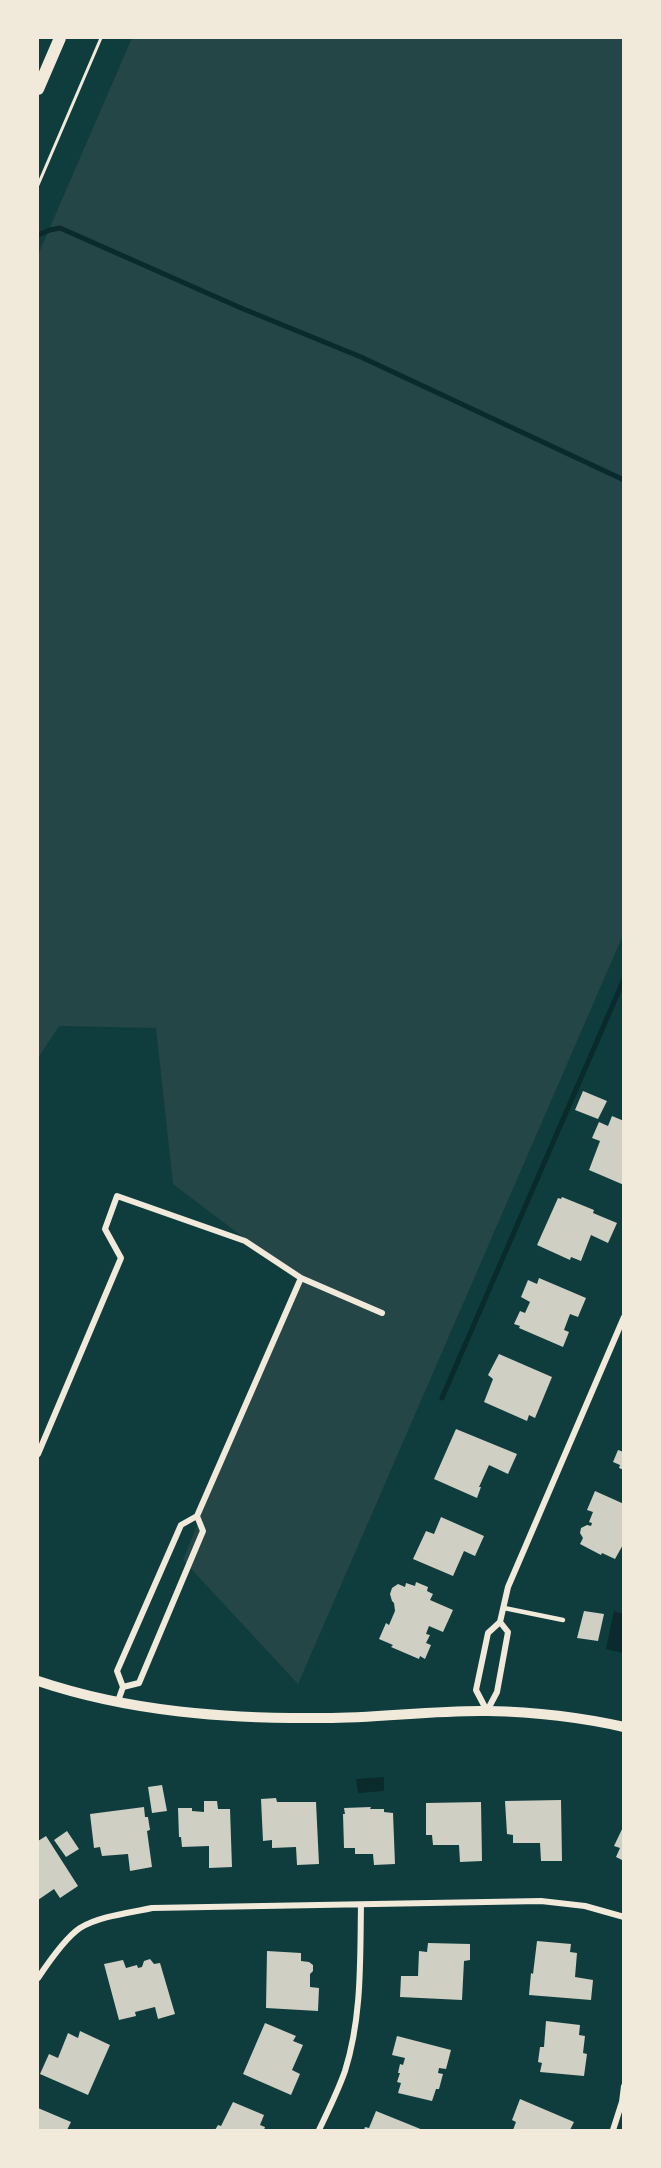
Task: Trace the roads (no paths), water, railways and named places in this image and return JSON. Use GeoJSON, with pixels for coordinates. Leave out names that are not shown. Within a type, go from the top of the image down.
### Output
{"type":"FeatureCollection","features":[{"type":"Feature","properties":{"kind":"main road"},"geometry":{"type":"LineString","coordinates":[[38,90],[60,38]]}},
{"type":"Feature","properties":{"kind":"street"},"geometry":{"type":"LineString","coordinates":[[38,1454],[121,1258],[105,1229],[117,1196],[245,1241],[301,1278],[382,1313]]}},
{"type":"Feature","properties":{"kind":"street"},"geometry":{"type":"LineString","coordinates":[[118,1701],[123,1687],[117,1671],[181,1525],[197,1516],[301,1278]]}},
{"type":"Feature","properties":{"kind":"street"},"geometry":{"type":"LineString","coordinates":[[487,1711],[476,1690],[488,1633],[500,1622],[508,1587],[624,1317]]}},
{"type":"Feature","properties":{"kind":"street"},"geometry":{"type":"LineString","coordinates":[[123,1687],[139,1683],[202,1531],[197,1516]]}},
{"type":"Feature","properties":{"kind":"street"},"geometry":{"type":"LineString","coordinates":[[487,1711],[497,1692],[508,1632],[500,1622]]}},
{"type":"Feature","properties":{"kind":"street"},"geometry":{"type":"LineString","coordinates":[[38,1681],[69,1692],[153,1709],[210,1715],[325,1718],[487,1711],[540,1714],[624,1727]]}},
{"type":"Feature","properties":{"kind":"street"},"geometry":{"type":"LineString","coordinates":[[38,1978],[52,1957],[80,1929],[111,1916],[152,1908],[541,1901],[585,1906],[624,1917]]}},
{"type":"Feature","properties":{"kind":"street"},"geometry":{"type":"LineString","coordinates":[[319,2130],[344,2072],[354,2032],[360,1989],[361,1905]]}},
{"type":"Feature","properties":{"kind":"street"},"geometry":{"type":"LineString","coordinates":[[613,2130],[622,2102],[624,2086]]}},
{"type":"Feature","properties":{"kind":"lane"},"geometry":{"type":"LineString","coordinates":[[504,1608],[563,1620]]}},
{"type":"Feature","properties":{"kind":"waterway"},"geometry":{"type":"LineString","coordinates":[[38,235],[60,228],[241,308],[361,357],[624,480]]}},
{"type":"Feature","properties":{"kind":"waterway"},"geometry":{"type":"LineString","coordinates":[[442,1398],[624,979]]}}]}
